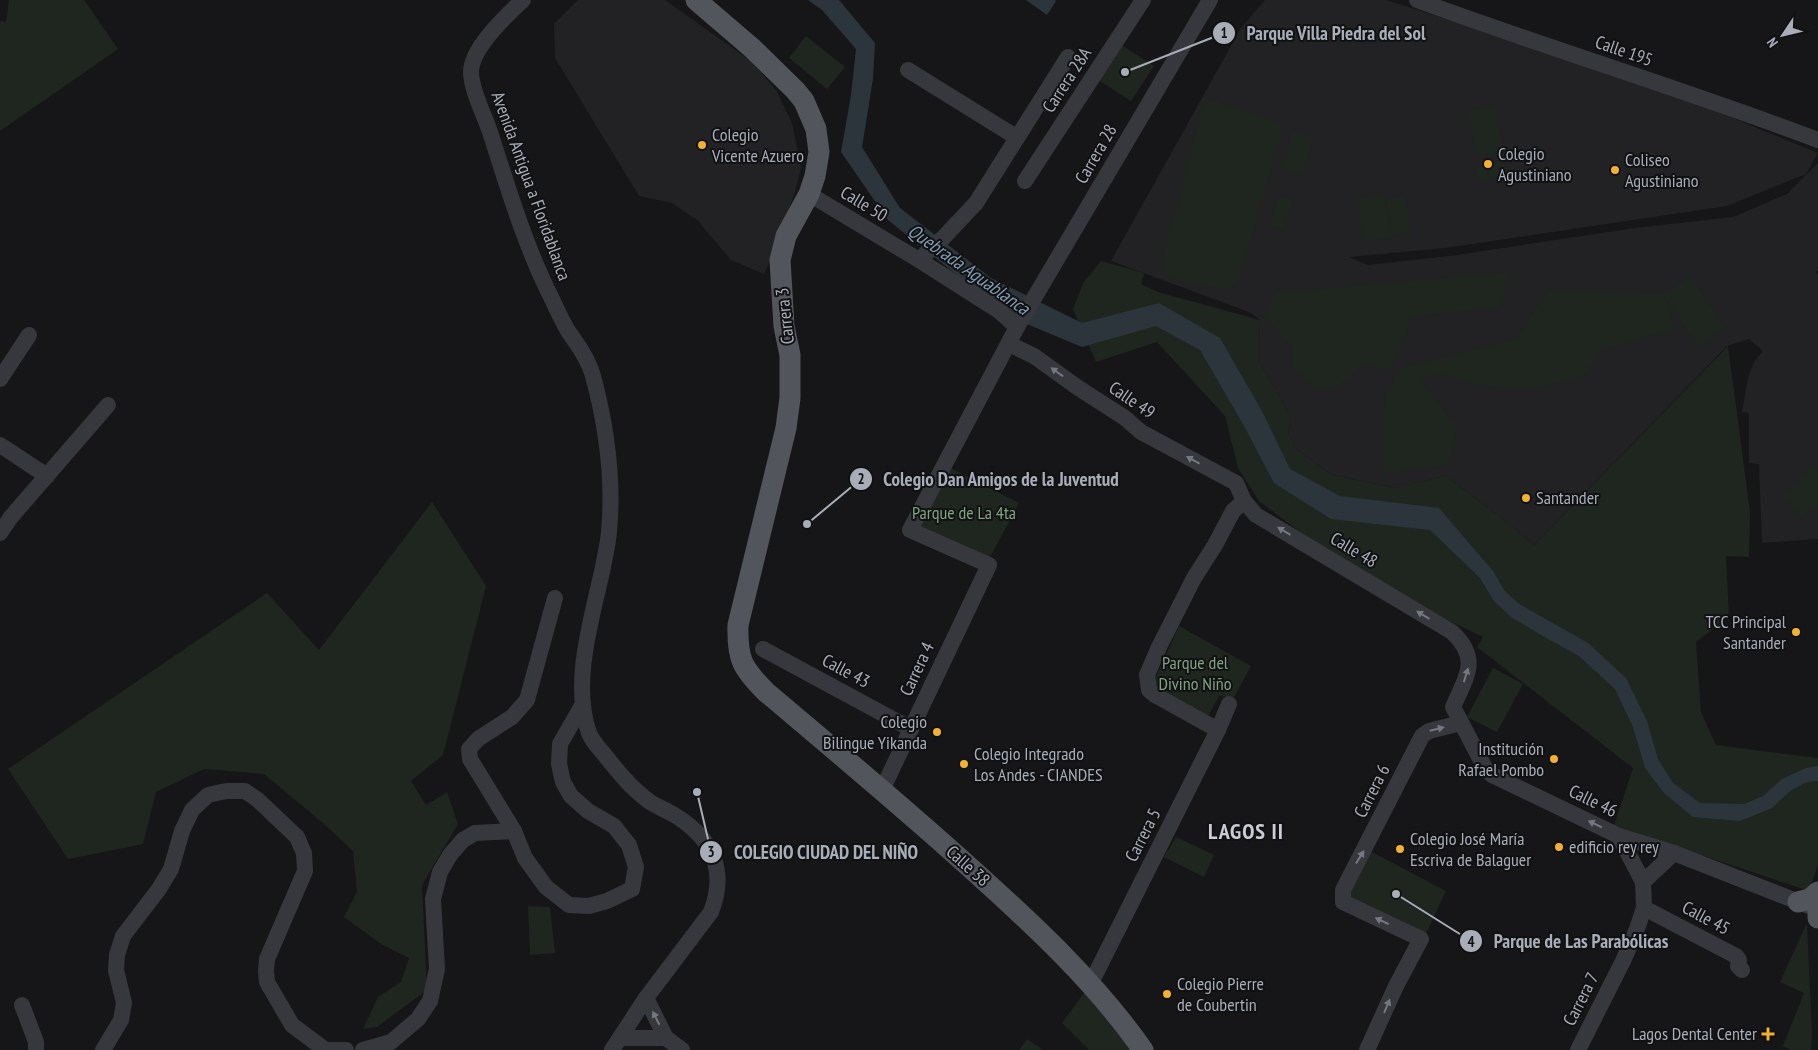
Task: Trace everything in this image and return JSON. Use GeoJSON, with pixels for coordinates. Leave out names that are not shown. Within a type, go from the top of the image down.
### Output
{"type":"FeatureCollection","features":[{"type":"Feature","properties":{"kind":"main road","name":"Carrera 3"},"geometry":{"type":"LineString","coordinates":[[696,0],[777,71],[804,102],[816,129],[819,152],[815,176],[809,194],[786,236],[780,260],[784,326],[790,355],[790,398],[786,428],[738,625],[741,662],[754,680]]}},
{"type":"Feature","properties":{"kind":"main road","name":"Calle 38"},"geometry":{"type":"LineString","coordinates":[[754,680],[882,790],[1036,927],[1091,983],[1143,1050]]}},
{"type":"Feature","properties":{"kind":"main road"},"geometry":{"type":"LineString","coordinates":[[1818,892],[1810,899],[1811,907],[1818,918]]}},
{"type":"Feature","properties":{"kind":"street","name":"Avenida Antigua a Floridablanca"},"geometry":{"type":"LineString","coordinates":[[523,0],[495,26],[475,58],[471,72],[477,97],[523,234],[544,283],[567,329],[581,348],[592,371],[607,437],[612,486],[609,534],[584,660],[583,704],[590,735],[624,781],[651,803],[676,816],[695,829],[710,850],[716,865],[719,882],[711,912],[646,998],[616,1044]]}},
{"type":"Feature","properties":{"kind":"street","name":"Carrera 28A"},"geometry":{"type":"LineString","coordinates":[[1025,182],[1143,0]]}},
{"type":"Feature","properties":{"kind":"street","name":"Carrera 28"},"geometry":{"type":"LineString","coordinates":[[1019,325],[1210,0]]}},
{"type":"Feature","properties":{"kind":"street","name":"Calle 195"},"geometry":{"type":"LineString","coordinates":[[1418,0],[1818,140]]}},
{"type":"Feature","properties":{"kind":"street"},"geometry":{"type":"LineString","coordinates":[[922,256],[943,238],[976,203],[1016,137],[1068,58]]}},
{"type":"Feature","properties":{"kind":"street"},"geometry":{"type":"LineString","coordinates":[[908,70],[1016,137]]}},
{"type":"Feature","properties":{"kind":"street","name":"Calle 50"},"geometry":{"type":"LineString","coordinates":[[809,194],[922,256],[1019,325]]}},
{"type":"Feature","properties":{"kind":"street"},"geometry":{"type":"LineString","coordinates":[[1009,344],[1019,325]]}},
{"type":"Feature","properties":{"kind":"street"},"geometry":{"type":"LineString","coordinates":[[0,379],[29,335]]}},
{"type":"Feature","properties":{"kind":"street","name":"Calle 49"},"geometry":{"type":"LineString","coordinates":[[1009,344],[1034,356],[1077,388],[1125,418],[1141,432],[1236,483]]}},
{"type":"Feature","properties":{"kind":"street","name":"Carrera 4"},"geometry":{"type":"LineString","coordinates":[[882,790],[989,564],[910,530],[1009,344]]}},
{"type":"Feature","properties":{"kind":"street"},"geometry":{"type":"LineString","coordinates":[[0,534],[11,517],[108,405]]}},
{"type":"Feature","properties":{"kind":"street"},"geometry":{"type":"LineString","coordinates":[[0,445],[47,476]]}},
{"type":"Feature","properties":{"kind":"street","name":"Calle 48"},"geometry":{"type":"LineString","coordinates":[[1236,483],[1244,501],[1256,514],[1452,632],[1463,642]]}},
{"type":"Feature","properties":{"kind":"street"},"geometry":{"type":"LineString","coordinates":[[1218,730],[1155,695],[1149,690],[1148,675],[1159,648],[1194,578],[1215,545],[1233,511],[1244,501]]}},
{"type":"Feature","properties":{"kind":"street"},"geometry":{"type":"LineString","coordinates":[[555,598],[528,700],[512,716],[478,739],[469,749],[470,759],[514,831],[525,858],[546,887],[569,905],[589,906],[607,902],[632,889],[636,867],[629,845],[614,826],[588,811],[571,796],[563,782],[559,764],[560,744],[583,704]]}},
{"type":"Feature","properties":{"kind":"street","name":"Calle 46"},"geometry":{"type":"LineString","coordinates":[[1463,642],[1469,662],[1468,675],[1453,707],[1485,768],[1492,775],[1619,836],[1674,853],[1811,907]]}},
{"type":"Feature","properties":{"kind":"street","name":"Calle 43"},"geometry":{"type":"LineString","coordinates":[[763,649],[911,728]]}},
{"type":"Feature","properties":{"kind":"street","name":"Carrera 5"},"geometry":{"type":"LineString","coordinates":[[1091,983],[1218,730],[1228,704]]}},
{"type":"Feature","properties":{"kind":"street","name":"Carrera 6"},"geometry":{"type":"LineString","coordinates":[[1367,1050],[1396,986],[1421,939],[1343,902],[1343,890],[1422,736],[1429,731],[1461,724]]}},
{"type":"Feature","properties":{"kind":"street"},"geometry":{"type":"LineString","coordinates":[[103,1050],[120,1020],[124,1003],[116,970],[117,954],[123,936],[159,889],[171,869],[182,831],[192,810],[208,795],[226,791],[245,791],[258,800],[297,837],[304,853],[305,871],[267,959],[266,971],[267,982],[306,1050]]}},
{"type":"Feature","properties":{"kind":"street"},"geometry":{"type":"LineString","coordinates":[[363,1050],[391,1042],[418,1019],[430,1000],[437,969],[433,899],[440,872],[450,856],[463,840],[475,833],[514,831]]}},
{"type":"Feature","properties":{"kind":"street","name":"Carrera 7"},"geometry":{"type":"LineString","coordinates":[[1578,1050],[1623,961],[1644,908],[1643,882],[1619,836]]}},
{"type":"Feature","properties":{"kind":"street"},"geometry":{"type":"LineString","coordinates":[[1643,882],[1674,853]]}},
{"type":"Feature","properties":{"kind":"street","name":"Calle 45"},"geometry":{"type":"LineString","coordinates":[[1644,908],[1736,956],[1739,960],[1738,966],[1742,970]]}},
{"type":"Feature","properties":{"kind":"street"},"geometry":{"type":"LineString","coordinates":[[646,998],[666,1038],[682,1050]]}},
{"type":"Feature","properties":{"kind":"street"},"geometry":{"type":"LineString","coordinates":[[22,1005],[36,1042],[36,1050]]}},
{"type":"Feature","properties":{"kind":"street"},"geometry":{"type":"LineString","coordinates":[[292,1024],[324,1050],[346,1050]]}},
{"type":"Feature","properties":{"kind":"street"},"geometry":{"type":"LineString","coordinates":[[616,1044],[666,1038]]}},
{"type":"Feature","properties":{"kind":"shaded area","name":"Colegio Vicente Azuero"},"geometry":{"type":"Polygon","coordinates":[[[578,0],[665,0],[751,61],[776,90],[792,123],[801,167],[795,192],[764,274],[731,260],[697,220],[672,203],[639,196],[555,58],[554,24],[578,0]]]}},
{"type":"Feature","properties":{"kind":"shaded area"},"geometry":{"type":"Polygon","coordinates":[[[1265,0],[1386,0],[1601,68],[1723,114],[1818,153],[1806,174],[1727,206],[1445,248],[1349,257],[1368,265],[1457,255],[1635,228],[1733,217],[1787,194],[1818,163],[1818,271],[1815,272],[1818,274],[1818,539],[1762,543],[1759,464],[1749,463],[1749,413],[1742,412],[1748,378],[1754,362],[1763,351],[1749,339],[1727,346],[1534,545],[1446,476],[1397,488],[1332,475],[1295,448],[1288,431],[1291,418],[1258,360],[1260,320],[1249,312],[1111,261],[1241,28],[1265,0]]]}},
{"type":"Feature","properties":{"kind":"green space"},"geometry":{"type":"Polygon","coordinates":[[[9,0],[84,0],[118,49],[0,131],[0,21],[6,22],[9,0]]]}},
{"type":"Feature","properties":{"kind":"green space"},"geometry":{"type":"Polygon","coordinates":[[[806,36],[845,67],[827,89],[789,58],[806,36]]]}},
{"type":"Feature","properties":{"kind":"green space"},"geometry":{"type":"Polygon","coordinates":[[[1120,44],[1154,66],[1131,101],[1097,79],[1120,44]]]}},
{"type":"Feature","properties":{"kind":"green space"},"geometry":{"type":"Polygon","coordinates":[[[1215,101],[1277,121],[1281,125],[1282,131],[1241,273],[1235,284],[1222,289],[1173,280],[1161,266],[1201,112],[1205,104],[1215,101]]]}},
{"type":"Feature","properties":{"kind":"green space"},"geometry":{"type":"Polygon","coordinates":[[[1494,105],[1504,151],[1477,156],[1468,112],[1494,105]]]}},
{"type":"Feature","properties":{"kind":"green space"},"geometry":{"type":"Polygon","coordinates":[[[1293,131],[1313,136],[1302,175],[1282,169],[1293,131]]]}},
{"type":"Feature","properties":{"kind":"green space"},"geometry":{"type":"Polygon","coordinates":[[[1504,159],[1507,174],[1479,181],[1475,166],[1504,159]]]}},
{"type":"Feature","properties":{"kind":"green space"},"geometry":{"type":"Polygon","coordinates":[[[1384,195],[1390,238],[1364,242],[1357,199],[1384,195]]]}},
{"type":"Feature","properties":{"kind":"green space"},"geometry":{"type":"Polygon","coordinates":[[[1279,196],[1293,199],[1284,230],[1270,225],[1279,196]]]}},
{"type":"Feature","properties":{"kind":"green space"},"geometry":{"type":"Polygon","coordinates":[[[1405,196],[1411,233],[1393,235],[1387,199],[1405,196]]]}},
{"type":"Feature","properties":{"kind":"green space"},"geometry":{"type":"Polygon","coordinates":[[[1101,261],[1144,273],[1141,284],[1158,292],[1260,320],[1258,360],[1291,418],[1288,431],[1295,448],[1332,475],[1396,488],[1446,476],[1534,545],[1728,346],[1750,512],[1749,557],[1726,556],[1729,617],[1696,642],[1701,712],[1716,745],[1818,758],[1818,865],[1809,891],[1614,826],[1633,768],[1477,647],[1483,637],[1431,612],[1330,555],[1259,501],[1238,468],[1225,416],[1157,342],[1096,362],[1073,309],[1083,283],[1101,261]]]}},
{"type":"Feature","properties":{"kind":"green space"},"geometry":{"type":"Polygon","coordinates":[[[1509,272],[1499,308],[1413,316],[1390,371],[1363,364],[1337,388],[1313,387],[1293,368],[1293,348],[1264,316],[1276,293],[1509,272]]]}},
{"type":"Feature","properties":{"kind":"green space"},"geometry":{"type":"Polygon","coordinates":[[[1691,276],[1725,329],[1697,345],[1665,296],[1675,332],[1649,336],[1599,350],[1584,376],[1525,391],[1480,385],[1442,374],[1420,380],[1456,425],[1450,464],[1382,474],[1386,396],[1399,369],[1516,339],[1549,290],[1664,294],[1691,276]]]}},
{"type":"Feature","properties":{"kind":"green space","name":"Parque de La 4ta"},"geometry":{"type":"Polygon","coordinates":[[[947,466],[1019,503],[988,561],[916,529],[947,466]]]}},
{"type":"Feature","properties":{"kind":"green space"},"geometry":{"type":"Polygon","coordinates":[[[1815,466],[1818,469],[1818,503],[1801,517],[1782,495],[1815,466]]]}},
{"type":"Feature","properties":{"kind":"green space"},"geometry":{"type":"Polygon","coordinates":[[[432,502],[486,586],[443,755],[411,781],[426,805],[447,792],[458,824],[422,885],[427,990],[377,1027],[363,1029],[378,997],[401,982],[409,958],[381,944],[344,917],[357,892],[353,851],[264,774],[204,769],[156,792],[143,844],[68,859],[8,769],[267,593],[319,650],[432,502]]]}},
{"type":"Feature","properties":{"kind":"green space","name":"Parque del Divino Niño"},"geometry":{"type":"Polygon","coordinates":[[[1179,626],[1251,666],[1234,697],[1219,696],[1206,720],[1152,686],[1179,626]]]}},
{"type":"Feature","properties":{"kind":"green space"},"geometry":{"type":"Polygon","coordinates":[[[1493,668],[1523,684],[1497,732],[1467,717],[1493,668]]]}},
{"type":"Feature","properties":{"kind":"green space"},"geometry":{"type":"Polygon","coordinates":[[[1176,837],[1214,855],[1204,877],[1164,857],[1176,837]]]}},
{"type":"Feature","properties":{"kind":"green space"},"geometry":{"type":"Polygon","coordinates":[[[1368,850],[1446,891],[1425,936],[1346,897],[1368,850]]]}},
{"type":"Feature","properties":{"kind":"green space"},"geometry":{"type":"Polygon","coordinates":[[[528,906],[550,907],[555,953],[530,955],[528,906]]]}},
{"type":"Feature","properties":{"kind":"green space"},"geometry":{"type":"Polygon","coordinates":[[[1807,923],[1811,1050],[1790,1050],[1783,1046],[1804,993],[1780,982],[1807,923]]]}},
{"type":"Feature","properties":{"kind":"green space"},"geometry":{"type":"Polygon","coordinates":[[[1095,978],[1132,1019],[1154,1050],[1089,1050],[1062,1023],[1095,978]]]}},
{"type":"Feature","properties":{"kind":"green space"},"geometry":{"type":"Polygon","coordinates":[[[1027,1039],[1043,1050],[1019,1050],[1027,1039]]]}},
{"type":"Feature","properties":{"kind":"water","name":"Quebrada Aguablanca"},"geometry":{"type":"Polygon","coordinates":[[[808,0],[839,0],[875,43],[873,79],[862,147],[900,208],[991,278],[1082,323],[1159,303],[1220,338],[1263,413],[1290,469],[1340,496],[1439,508],[1493,571],[1504,590],[1519,604],[1588,643],[1626,678],[1647,721],[1658,759],[1673,783],[1700,803],[1744,804],[1763,796],[1782,779],[1806,768],[1818,766],[1818,781],[1807,782],[1790,791],[1772,808],[1740,821],[1693,817],[1664,793],[1645,768],[1633,727],[1615,689],[1579,656],[1511,617],[1494,601],[1480,578],[1430,530],[1331,519],[1274,483],[1243,424],[1200,350],[1156,326],[1082,347],[1022,322],[978,292],[888,220],[841,152],[851,95],[856,49],[822,10],[808,0]]]}},
{"type":"Feature","properties":{"kind":"water"},"geometry":{"type":"Polygon","coordinates":[[[1026,0],[1055,0],[1056,1],[1047,15],[1026,0]]]}},
{"type":"Feature","properties":{"kind":"place","name":"Parque Villa Piedra del Sol"},"geometry":{"type":"Point","coordinates":[1125,72]}},
{"type":"Feature","properties":{"kind":"place","name":"Colegio Vicente Azuero"},"geometry":{"type":"Point","coordinates":[702,145]}},
{"type":"Feature","properties":{"kind":"place","name":"Colegio Agustiniano"},"geometry":{"type":"Point","coordinates":[1488,164]}},
{"type":"Feature","properties":{"kind":"place","name":"Coliseo Agustiniano"},"geometry":{"type":"Point","coordinates":[1615,170]}},
{"type":"Feature","properties":{"kind":"place","name":"Santander"},"geometry":{"type":"Point","coordinates":[1526,498]}},
{"type":"Feature","properties":{"kind":"place","name":"Colegio Dan Amigos de la Juventud"},"geometry":{"type":"Point","coordinates":[807,524]}},
{"type":"Feature","properties":{"kind":"place","name":"TCC Principal Santander"},"geometry":{"type":"Point","coordinates":[1796,632]}},
{"type":"Feature","properties":{"kind":"place","name":"Colegio Bilingue Yikanda"},"geometry":{"type":"Point","coordinates":[937,732]}},
{"type":"Feature","properties":{"kind":"place","name":"Institución Rafael Pombo"},"geometry":{"type":"Point","coordinates":[1554,759]}},
{"type":"Feature","properties":{"kind":"place","name":"Colegio Integrado Los Andes - CIANDES"},"geometry":{"type":"Point","coordinates":[964,764]}},
{"type":"Feature","properties":{"kind":"place","name":"COLEGIO CIUDAD DEL NIÑO"},"geometry":{"type":"Point","coordinates":[697,792]}},
{"type":"Feature","properties":{"kind":"place","name":"edificio rey rey"},"geometry":{"type":"Point","coordinates":[1559,847]}},
{"type":"Feature","properties":{"kind":"place","name":"Colegio José María Escriva de Balaguer"},"geometry":{"type":"Point","coordinates":[1400,849]}},
{"type":"Feature","properties":{"kind":"place","name":"Parque de Las Parabólicas"},"geometry":{"type":"Point","coordinates":[1396,894]}},
{"type":"Feature","properties":{"kind":"place","name":"Colegio Pierre de Coubertin"},"geometry":{"type":"Point","coordinates":[1167,994]}},
{"type":"Feature","properties":{"kind":"place","name":"Lagos Dental Center"},"geometry":{"type":"Point","coordinates":[1768,1034]}},
{"type":"Feature","properties":{"kind":"district","name":"LAGOS II"},"geometry":{"type":"Point","coordinates":[1246,831]}}]}
